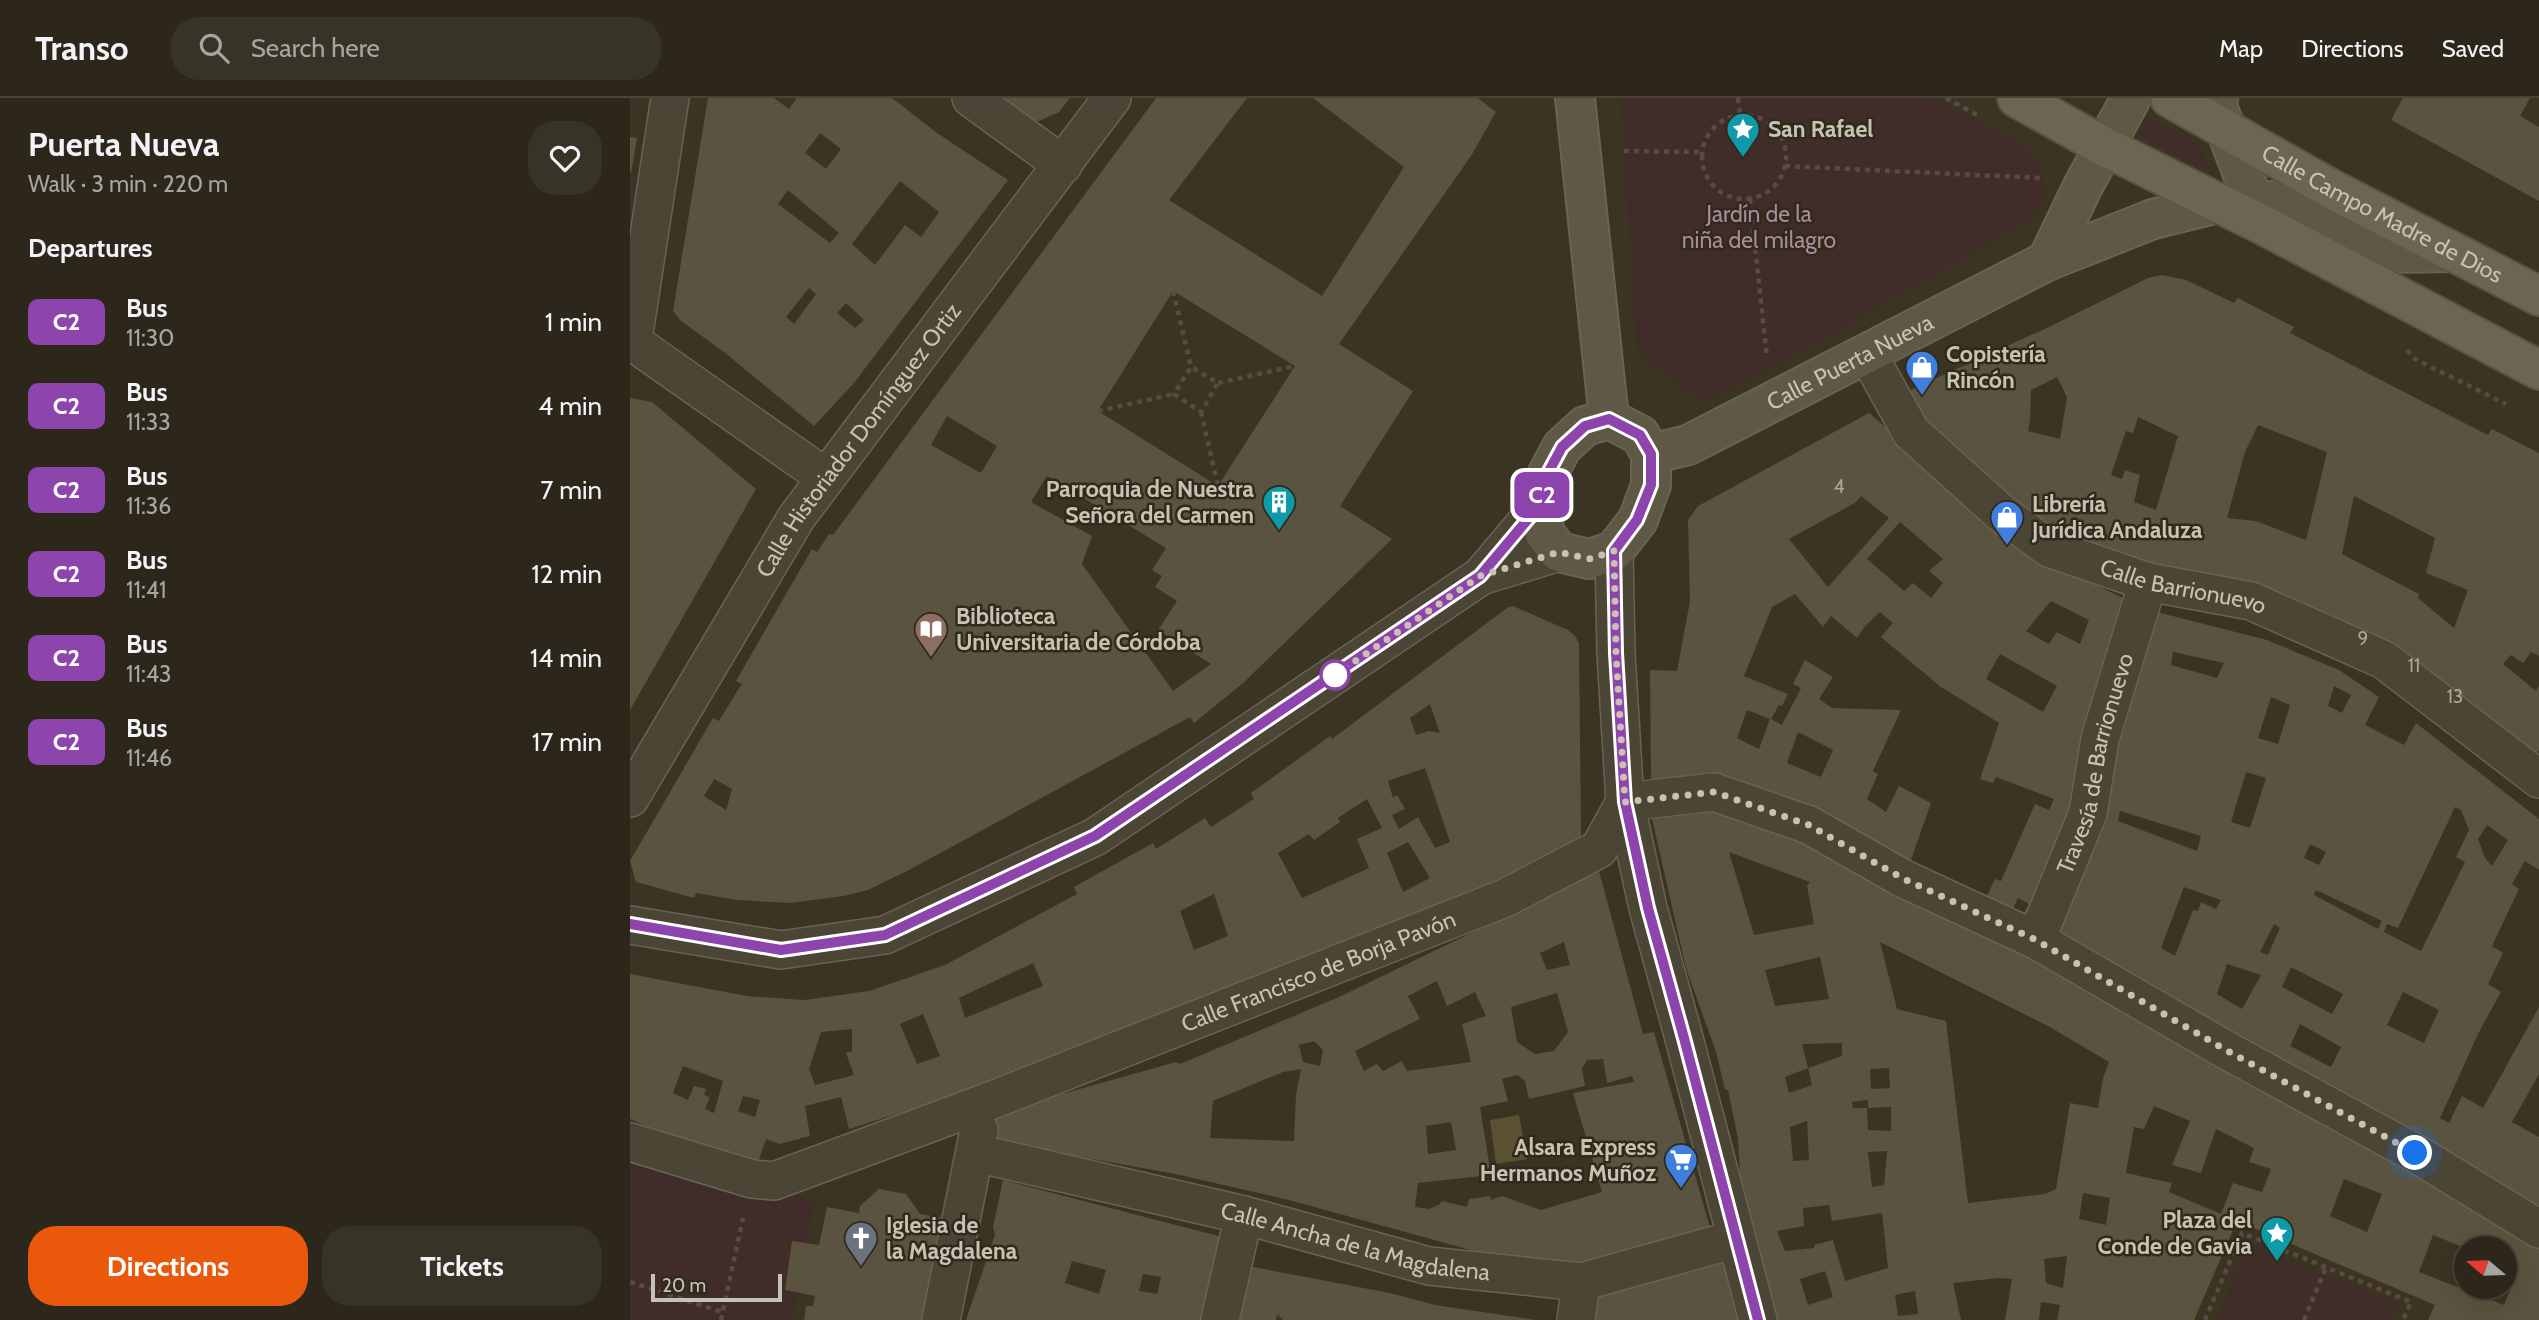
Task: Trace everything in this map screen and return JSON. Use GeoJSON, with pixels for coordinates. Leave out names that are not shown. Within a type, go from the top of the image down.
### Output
{"type":"FeatureCollection","features":[{"type":"Feature","properties":{"kind":"main road"},"geometry":{"type":"LineString","coordinates":[[2017,98],[2105,147],[2245,210],[2539,370]]}},
{"type":"Feature","properties":{"kind":"main road","name":"Calle Campo Madre de Dios"},"geometry":{"type":"LineString","coordinates":[[2170,98],[2222,114],[2334,191],[2539,296]]}},
{"type":"Feature","properties":{"kind":"street"},"geometry":{"type":"LineString","coordinates":[[670,98],[631,340],[825,477]]}},
{"type":"Feature","properties":{"kind":"street"},"geometry":{"type":"LineString","coordinates":[[971,98],[1063,165]]}},
{"type":"Feature","properties":{"kind":"street","name":"Calle Historiador Domínguez Ortiz"},"geometry":{"type":"LineString","coordinates":[[630,799],[796,518],[1112,98]]}},
{"type":"Feature","properties":{"kind":"street"},"geometry":{"type":"LineString","coordinates":[[1575,98],[1609,419]]}},
{"type":"Feature","properties":{"kind":"street"},"geometry":{"type":"LineString","coordinates":[[2048,261],[2131,98]]}},
{"type":"Feature","properties":{"kind":"street","name":"Calle Campo Madre de Dios"},"geometry":{"type":"LineString","coordinates":[[2222,114],[2245,210]]}},
{"type":"Feature","properties":{"kind":"street","name":"Calle Puerta Nueva"},"geometry":{"type":"LineString","coordinates":[[1651,454],[1688,445],[2048,261],[2145,221],[2245,210],[2274,201],[2302,206],[2391,253],[2453,251]]}},
{"type":"Feature","properties":{"kind":"street","name":"Calle Barrionuevo"},"geometry":{"type":"LineString","coordinates":[[1867,353],[1911,432],[2001,513],[2049,548],[2148,582],[2251,601],[2384,660],[2539,779]]}},
{"type":"Feature","properties":{"kind":"street"},"geometry":{"type":"LineString","coordinates":[[630,925],[781,950],[885,935],[1095,836],[1480,576],[1539,506],[1548,473],[1562,447],[1585,426],[1609,419],[1640,435],[1651,454],[1651,485],[1637,520],[1614,551],[1589,559],[1559,552],[1480,576]]}},
{"type":"Feature","properties":{"kind":"street"},"geometry":{"type":"LineString","coordinates":[[1539,506],[1545,534],[1559,552]]}},
{"type":"Feature","properties":{"kind":"street"},"geometry":{"type":"LineString","coordinates":[[1614,551],[1616,653],[1625,802],[1648,908],[1758,1320]]}},
{"type":"Feature","properties":{"kind":"street","name":"Travesía de Barrionuevo"},"geometry":{"type":"LineString","coordinates":[[2036,940],[2088,813],[2100,738],[2148,582]]}},
{"type":"Feature","properties":{"kind":"street"},"geometry":{"type":"LineString","coordinates":[[1625,802],[1714,792],[1809,825],[1902,878],[2036,940],[2226,1050],[2415,1153],[2539,1229]]}},
{"type":"Feature","properties":{"kind":"street","name":"Calle Francisco de Borja Pavón"},"geometry":{"type":"LineString","coordinates":[[752,1179],[774,1181],[982,1104],[1505,898],[1599,849],[1625,802]]}},
{"type":"Feature","properties":{"kind":"street"},"geometry":{"type":"LineString","coordinates":[[942,1320],[976,1153],[982,1104]]}},
{"type":"Feature","properties":{"kind":"street"},"geometry":{"type":"LineString","coordinates":[[630,1142],[752,1179]]}},
{"type":"Feature","properties":{"kind":"street","name":"Calle Ancha de la Magdalena"},"geometry":{"type":"LineString","coordinates":[[976,1153],[1244,1215],[1429,1266],[1581,1282],[1736,1239]]}},
{"type":"Feature","properties":{"kind":"street"},"geometry":{"type":"LineString","coordinates":[[1220,1320],[1244,1215]]}},
{"type":"Feature","properties":{"kind":"street"},"geometry":{"type":"LineString","coordinates":[[1576,1320],[1581,1282]]}},
{"type":"Feature","properties":{"kind":"path"},"geometry":{"type":"LineString","coordinates":[[1738,98],[1740,115]]}},
{"type":"Feature","properties":{"kind":"path"},"geometry":{"type":"LineString","coordinates":[[1733,115],[1759,116],[1772,124],[1781,135],[1786,148],[1786,166],[1782,177],[1773,188],[1760,196],[1750,199],[1732,198],[1709,182],[1703,169],[1702,152],[1711,130],[1721,121],[1733,115]]}},
{"type":"Feature","properties":{"kind":"path"},"geometry":{"type":"LineString","coordinates":[[1624,150],[1702,152]]}},
{"type":"Feature","properties":{"kind":"path"},"geometry":{"type":"LineString","coordinates":[[1786,166],[2043,178],[2047,172]]}},
{"type":"Feature","properties":{"kind":"path"},"geometry":{"type":"LineString","coordinates":[[1750,199],[1768,371]]}},
{"type":"Feature","properties":{"kind":"path"},"geometry":{"type":"LineString","coordinates":[[1098,411],[1174,394],[1191,367],[1173,291]]}},
{"type":"Feature","properties":{"kind":"path"},"geometry":{"type":"LineString","coordinates":[[1191,367],[1218,383],[1295,366]]}},
{"type":"Feature","properties":{"kind":"path"},"geometry":{"type":"LineString","coordinates":[[1218,383],[1201,412],[1218,486]]}},
{"type":"Feature","properties":{"kind":"path"},"geometry":{"type":"LineString","coordinates":[[1174,394],[1201,412]]}},
{"type":"Feature","properties":{"kind":"path"},"geometry":{"type":"LineString","coordinates":[[720,1320],[752,1179]]}},
{"type":"Feature","properties":{"kind":"path"},"geometry":{"type":"LineString","coordinates":[[2205,1320],[2242,1233],[2411,1302],[2403,1320]]}},
{"type":"Feature","properties":{"kind":"path"},"geometry":{"type":"LineString","coordinates":[[2304,1320],[2326,1267]]}},
{"type":"Feature","properties":{"kind":"path"},"geometry":{"type":"LineString","coordinates":[[630,1282],[722,1312]]}},
{"type":"Feature","properties":{"kind":"green space","name":"Jardín de la niña del milagro"},"geometry":{"type":"Polygon","coordinates":[[[1620,98],[1932,98],[2026,147],[2039,161],[2047,196],[2033,218],[1768,371],[1704,404],[1637,352],[1620,98]]]}},
{"type":"Feature","properties":{"kind":"green space"},"geometry":{"type":"Polygon","coordinates":[[[2147,118],[2202,146],[2208,171],[2137,135],[2147,118]]]}},
{"type":"Feature","properties":{"kind":"green space"},"geometry":{"type":"Polygon","coordinates":[[[630,1152],[814,1202],[793,1320],[630,1320],[630,1152]]]}},
{"type":"Feature","properties":{"kind":"green space","name":"Plaza del Conde de Gavia"},"geometry":{"type":"Polygon","coordinates":[[[2250,1243],[2400,1304],[2393,1320],[2223,1320],[2217,1317],[2250,1243]]]}},
{"type":"Feature","properties":{"kind":"shaded area"},"geometry":{"type":"Polygon","coordinates":[[[1519,1115],[1527,1159],[1496,1164],[1490,1120],[1519,1115]]]}},
{"type":"Feature","properties":{"kind":"building"},"geometry":{"type":"Polygon","coordinates":[[[708,98],[774,98],[789,109],[797,98],[892,98],[937,133],[1008,180],[854,383],[814,426],[724,352],[681,321],[673,311],[708,98]],[[820,133],[805,153],[826,169],[841,149],[820,133]],[[900,181],[852,244],[875,265],[905,225],[921,237],[939,212],[900,181]],[[788,190],[778,204],[830,243],[839,233],[788,190]],[[809,288],[786,317],[794,324],[816,294],[809,288]],[[846,303],[837,313],[855,328],[864,320],[846,303]]]}},
{"type":"Feature","properties":{"kind":"building"},"geometry":{"type":"Polygon","coordinates":[[[1001,98],[1070,98],[1059,112],[1039,121],[1027,118],[1001,98]]]}},
{"type":"Feature","properties":{"kind":"building"},"geometry":{"type":"Polygon","coordinates":[[[1156,98],[1247,98],[1169,200],[1322,296],[1404,167],[1313,98],[1478,98],[1496,112],[1471,156],[1339,344],[1413,391],[1340,506],[1392,539],[1242,684],[1194,723],[1190,717],[868,890],[790,903],[737,900],[696,893],[694,898],[636,882],[630,861],[713,718],[719,721],[742,684],[736,681],[812,549],[817,552],[829,534],[833,535],[1156,98]],[[1173,291],[1098,411],[1218,486],[1295,366],[1173,291]],[[947,416],[931,445],[981,473],[997,446],[947,416]],[[1047,476],[1031,502],[1092,536],[1082,564],[1173,691],[1211,664],[1158,630],[1177,601],[1155,587],[1162,576],[1152,570],[1166,548],[1047,476]],[[714,779],[704,796],[726,810],[732,789],[714,779]]]}},
{"type":"Feature","properties":{"kind":"building"},"geometry":{"type":"Polygon","coordinates":[[[2403,98],[2530,98],[2520,116],[2539,127],[2539,201],[2391,120],[2403,98]]]}},
{"type":"Feature","properties":{"kind":"building"},"geometry":{"type":"Polygon","coordinates":[[[630,137],[637,138],[631,173],[630,172],[630,137]]]}},
{"type":"Feature","properties":{"kind":"building"},"geometry":{"type":"Polygon","coordinates":[[[2162,275],[2186,280],[2234,303],[2238,298],[2294,327],[2290,333],[2437,409],[2488,435],[2492,429],[2539,453],[2539,656],[2531,652],[2523,663],[2511,655],[2503,664],[2536,691],[2539,685],[2539,750],[2533,760],[2519,749],[2182,577],[2061,539],[1924,435],[1906,392],[2049,327],[2148,278],[2162,275]],[[2057,377],[2031,390],[2028,431],[2060,439],[2067,397],[2057,377]],[[2138,417],[2133,433],[2126,431],[2111,475],[2122,479],[2125,470],[2140,475],[2134,502],[2156,510],[2178,436],[2138,417]],[[2258,425],[2245,452],[2227,518],[2256,521],[2306,540],[2327,452],[2258,425]],[[2354,496],[2342,554],[2419,594],[2418,598],[2454,628],[2468,590],[2426,573],[2435,538],[2354,496]]]}},
{"type":"Feature","properties":{"kind":"building"},"geometry":{"type":"Polygon","coordinates":[[[630,398],[652,402],[756,489],[630,710],[630,398]]]}},
{"type":"Feature","properties":{"kind":"building"},"geometry":{"type":"Polygon","coordinates":[[[1869,413],[1988,515],[2063,569],[2129,601],[2079,808],[2031,933],[1981,909],[1995,879],[2001,881],[2035,804],[2049,810],[2054,799],[1996,777],[1993,783],[1980,779],[1999,723],[1941,687],[1881,637],[1893,623],[1880,612],[1857,638],[1831,616],[1823,627],[1795,594],[1772,607],[1744,676],[1788,694],[1771,719],[1782,725],[1801,688],[1793,684],[1805,660],[1833,677],[1819,699],[1832,708],[1901,710],[1873,771],[1878,774],[1867,799],[1886,812],[1899,786],[1931,803],[1907,871],[1651,781],[1650,670],[1677,671],[1690,601],[1688,520],[1698,506],[1869,413]],[[1861,496],[1855,503],[1789,539],[1828,587],[1889,518],[1861,496]],[[1900,522],[1867,559],[1904,591],[1913,583],[1931,598],[1943,583],[1929,571],[1943,559],[1900,522]],[[2051,601],[2026,631],[2049,644],[2057,632],[2080,644],[2089,620],[2051,601]],[[2000,654],[1986,679],[2043,712],[2057,686],[2000,654]],[[1747,710],[1737,738],[1759,749],[1770,719],[1747,710]],[[1798,732],[1787,763],[1821,777],[1833,750],[1798,732]],[[2018,898],[2012,911],[2023,915],[2029,904],[2018,898]]]}},
{"type":"Feature","properties":{"kind":"building"},"geometry":{"type":"Polygon","coordinates":[[[1513,606],[1568,630],[1579,643],[1581,838],[1473,892],[1069,1051],[1000,1075],[1001,1081],[849,1129],[841,1097],[805,1106],[810,1136],[779,1144],[766,1139],[755,1171],[630,1119],[630,974],[747,996],[804,1000],[869,991],[945,965],[1077,894],[1074,887],[1153,843],[1156,849],[1205,818],[1211,827],[1254,799],[1251,793],[1330,736],[1332,739],[1513,606]],[[1430,704],[1410,718],[1416,735],[1429,731],[1440,733],[1430,704]],[[1425,768],[1388,781],[1393,798],[1397,795],[1405,809],[1392,815],[1399,829],[1418,817],[1435,848],[1450,842],[1425,768]],[[1367,799],[1338,818],[1340,822],[1314,840],[1309,834],[1278,853],[1302,898],[1369,868],[1357,839],[1382,828],[1367,799]],[[1408,842],[1387,853],[1403,892],[1430,878],[1408,842]],[[1214,894],[1180,911],[1194,950],[1228,936],[1214,894]],[[1033,963],[959,998],[965,1018],[1043,986],[1033,963]],[[923,1014],[900,1024],[917,1064],[940,1056],[923,1014]],[[852,1029],[821,1032],[809,1069],[815,1085],[854,1075],[846,1053],[852,1051],[852,1029]],[[683,1066],[673,1093],[688,1100],[694,1086],[706,1089],[704,1095],[710,1097],[705,1109],[714,1113],[723,1081],[683,1066]],[[743,1096],[738,1111],[755,1117],[760,1100],[743,1096]]]}},
{"type":"Feature","properties":{"kind":"building"},"geometry":{"type":"Polygon","coordinates":[[[2149,610],[2267,640],[2339,670],[2379,697],[2365,725],[2404,745],[2416,723],[2539,819],[2539,870],[2525,861],[2512,884],[2519,889],[2492,946],[2503,953],[2488,984],[2501,992],[2479,1032],[2440,1118],[2449,1123],[2462,1096],[2483,1108],[2539,1007],[2539,1074],[2512,1122],[2539,1137],[2539,1213],[2046,928],[2149,610]],[[2173,652],[2171,665],[2217,678],[2224,663],[2173,652]],[[2334,686],[2328,706],[2342,713],[2351,695],[2334,686]],[[2271,697],[2258,738],[2278,744],[2290,705],[2271,697]],[[2246,772],[2231,822],[2250,828],[2266,778],[2246,772]],[[2455,807],[2398,928],[2387,924],[2384,932],[2421,951],[2465,862],[2456,857],[2469,830],[2461,810],[2455,807]],[[2120,811],[2118,821],[2197,851],[2201,836],[2120,811]],[[2487,825],[2478,839],[2485,858],[2492,866],[2508,840],[2487,825]],[[2310,844],[2304,858],[2319,865],[2326,852],[2310,844]],[[2184,887],[2161,948],[2175,956],[2193,910],[2198,911],[2201,902],[2216,909],[2221,900],[2184,887]],[[2316,890],[2314,895],[2378,929],[2382,921],[2316,890]],[[2274,924],[2260,952],[2268,955],[2280,928],[2274,924]],[[2227,964],[2217,994],[2242,1009],[2261,975],[2227,964]],[[2291,967],[2282,987],[2332,1014],[2343,994],[2291,967]],[[2403,992],[2387,1025],[2424,1043],[2439,1010],[2403,992]],[[2300,1024],[2290,1046],[2331,1067],[2341,1047],[2300,1024]]]}},
{"type":"Feature","properties":{"kind":"building"},"geometry":{"type":"Polygon","coordinates":[[[1716,796],[1982,922],[2539,1244],[2539,1320],[2428,1320],[2435,1305],[2237,1221],[2194,1320],[2057,1320],[2060,1305],[2041,1302],[2039,1320],[2005,1320],[2012,1279],[1998,1278],[1953,1283],[1961,1320],[1771,1320],[1741,1194],[1738,1138],[1728,1090],[1725,1090],[1716,1052],[1686,968],[1650,810],[1716,796]],[[1729,852],[1754,935],[1814,924],[1807,886],[1810,882],[1729,852]],[[1880,942],[1897,1009],[1946,1021],[1968,1203],[2045,1194],[2056,1189],[2070,1103],[2098,1108],[2103,1078],[2109,1062],[2048,1026],[1880,942]],[[1820,957],[1765,970],[1775,1006],[1829,999],[1820,957]],[[1842,1043],[1802,1044],[1808,1068],[1842,1056],[1842,1043]],[[1808,1068],[1785,1077],[1789,1093],[1812,1085],[1808,1068]],[[1889,1068],[1870,1069],[1871,1089],[1890,1088],[1889,1068]],[[1868,1100],[1852,1102],[1853,1108],[1867,1108],[1868,1130],[1891,1131],[1891,1107],[1868,1108],[1868,1100]],[[2154,1106],[2144,1129],[2134,1127],[2126,1173],[2172,1183],[2169,1192],[2221,1214],[2233,1183],[2262,1192],[2271,1169],[2249,1162],[2254,1148],[2216,1129],[2201,1173],[2172,1165],[2190,1121],[2154,1106]],[[1807,1121],[1790,1127],[1793,1161],[1809,1160],[1807,1121]],[[1887,1151],[1868,1152],[1872,1187],[1884,1185],[1887,1151]],[[2344,1179],[2330,1216],[2367,1232],[2382,1194],[2344,1179]],[[2083,1193],[2079,1219],[2106,1225],[2110,1198],[2083,1193]],[[1829,1205],[1803,1208],[1804,1226],[1777,1231],[1785,1251],[1814,1248],[1814,1245],[1833,1240],[1845,1281],[1888,1268],[1882,1213],[1832,1221],[1829,1205]],[[2067,1256],[2044,1259],[2046,1283],[2063,1288],[2067,1256]],[[1825,1271],[1800,1279],[1808,1305],[1833,1297],[1825,1271]],[[1915,1291],[1895,1295],[1898,1316],[1918,1314],[1915,1291]]]}},
{"type":"Feature","properties":{"kind":"building"},"geometry":{"type":"Polygon","coordinates":[[[1599,871],[1643,1034],[1654,1032],[1713,1238],[1595,1271],[1496,1257],[1289,1200],[1175,1174],[989,1140],[993,1107],[1062,1094],[1176,1062],[1180,1064],[1339,997],[1599,871]],[[1564,942],[1540,953],[1547,970],[1570,965],[1564,942]],[[1437,981],[1408,996],[1420,1019],[1355,1051],[1364,1071],[1377,1064],[1383,1071],[1402,1061],[1407,1071],[1471,1062],[1462,1024],[1486,1016],[1475,992],[1447,1006],[1437,981]],[[1557,993],[1511,1007],[1517,1042],[1535,1054],[1554,1051],[1568,1032],[1557,993]],[[1314,1041],[1299,1045],[1303,1062],[1320,1066],[1323,1050],[1314,1041]],[[1603,1059],[1587,1060],[1582,1069],[1585,1086],[1529,1099],[1525,1081],[1517,1075],[1502,1079],[1508,1101],[1480,1107],[1491,1175],[1418,1183],[1415,1207],[1429,1209],[1442,1201],[1467,1207],[1469,1199],[1491,1196],[1490,1200],[1502,1196],[1541,1210],[1602,1192],[1573,1093],[1634,1082],[1632,1076],[1607,1083],[1603,1059]],[[1301,1069],[1283,1072],[1213,1101],[1210,1138],[1294,1141],[1296,1095],[1301,1069]],[[1451,1122],[1426,1126],[1428,1154],[1456,1150],[1451,1122]]]}},
{"type":"Feature","properties":{"kind":"building"},"geometry":{"type":"Polygon","coordinates":[[[1003,1180],[1226,1238],[1208,1320],[966,1320],[995,1235],[993,1227],[1003,1180]],[[1072,1261],[1065,1283],[1099,1294],[1106,1270],[1072,1261]],[[1143,1274],[1139,1291],[1157,1294],[1161,1277],[1143,1274]]]}},
{"type":"Feature","properties":{"kind":"building","name":"Iglesia de la Magdalena"},"geometry":{"type":"Polygon","coordinates":[[[879,1189],[906,1194],[920,1214],[943,1218],[925,1320],[804,1320],[806,1306],[813,1306],[815,1296],[785,1290],[792,1241],[819,1245],[827,1207],[859,1213],[860,1206],[879,1189]]]}},
{"type":"Feature","properties":{"kind":"building"},"geometry":{"type":"Polygon","coordinates":[[[1726,1256],[1744,1320],[1587,1320],[1591,1293],[1726,1256]]]}},
{"type":"Feature","properties":{"kind":"building"},"geometry":{"type":"Polygon","coordinates":[[[1243,1265],[1390,1293],[1435,1305],[1536,1320],[1283,1320],[1277,1314],[1276,1320],[1228,1320],[1243,1265]]]}},
{"type":"Feature","properties":{"kind":"bus line","name":"C2"},"geometry":{"type":"LineString","coordinates":[[630,924],[781,950],[885,935],[1095,836],[1480,576],[1539,506],[1548,473],[1562,447],[1585,426],[1609,419],[1640,435],[1651,454],[1651,485],[1637,520],[1614,551],[1616,653],[1625,802],[1648,908],[1758,1320]]}},
{"type":"Feature","properties":{"kind":"place","name":"San Rafael"},"geometry":{"type":"Point","coordinates":[1743,159]}},
{"type":"Feature","properties":{"kind":"place","name":"Copistería Rincón"},"geometry":{"type":"Point","coordinates":[1922,397]}},
{"type":"Feature","properties":{"kind":"place","name":"Parroquia de Nuestra Señora del Carmen"},"geometry":{"type":"Point","coordinates":[1279,532]}},
{"type":"Feature","properties":{"kind":"place","name":"Librería Jurídica Andaluza"},"geometry":{"type":"Point","coordinates":[2007,547]}},
{"type":"Feature","properties":{"kind":"place","name":"Biblioteca Universitaria de Córdoba"},"geometry":{"type":"Point","coordinates":[931,659]}},
{"type":"Feature","properties":{"kind":"place","name":"Alsara Express Hermanos Muñoz"},"geometry":{"type":"Point","coordinates":[1681,1190]}},
{"type":"Feature","properties":{"kind":"place","name":"Plaza del Conde de Gavia"},"geometry":{"type":"Point","coordinates":[2277,1263]}},
{"type":"Feature","properties":{"kind":"place","name":"Iglesia de la Magdalena"},"geometry":{"type":"Point","coordinates":[861,1268]}},
{"type":"Feature","properties":{"kind":"route"},"geometry":{"type":"LineString","coordinates":[[1335,675],[1480,576],[1559,552],[1589,559],[1614,551],[1616,653],[1625,802],[1714,792],[1809,825],[1902,878],[2036,940],[2226,1050],[2415,1153]]}}]}
